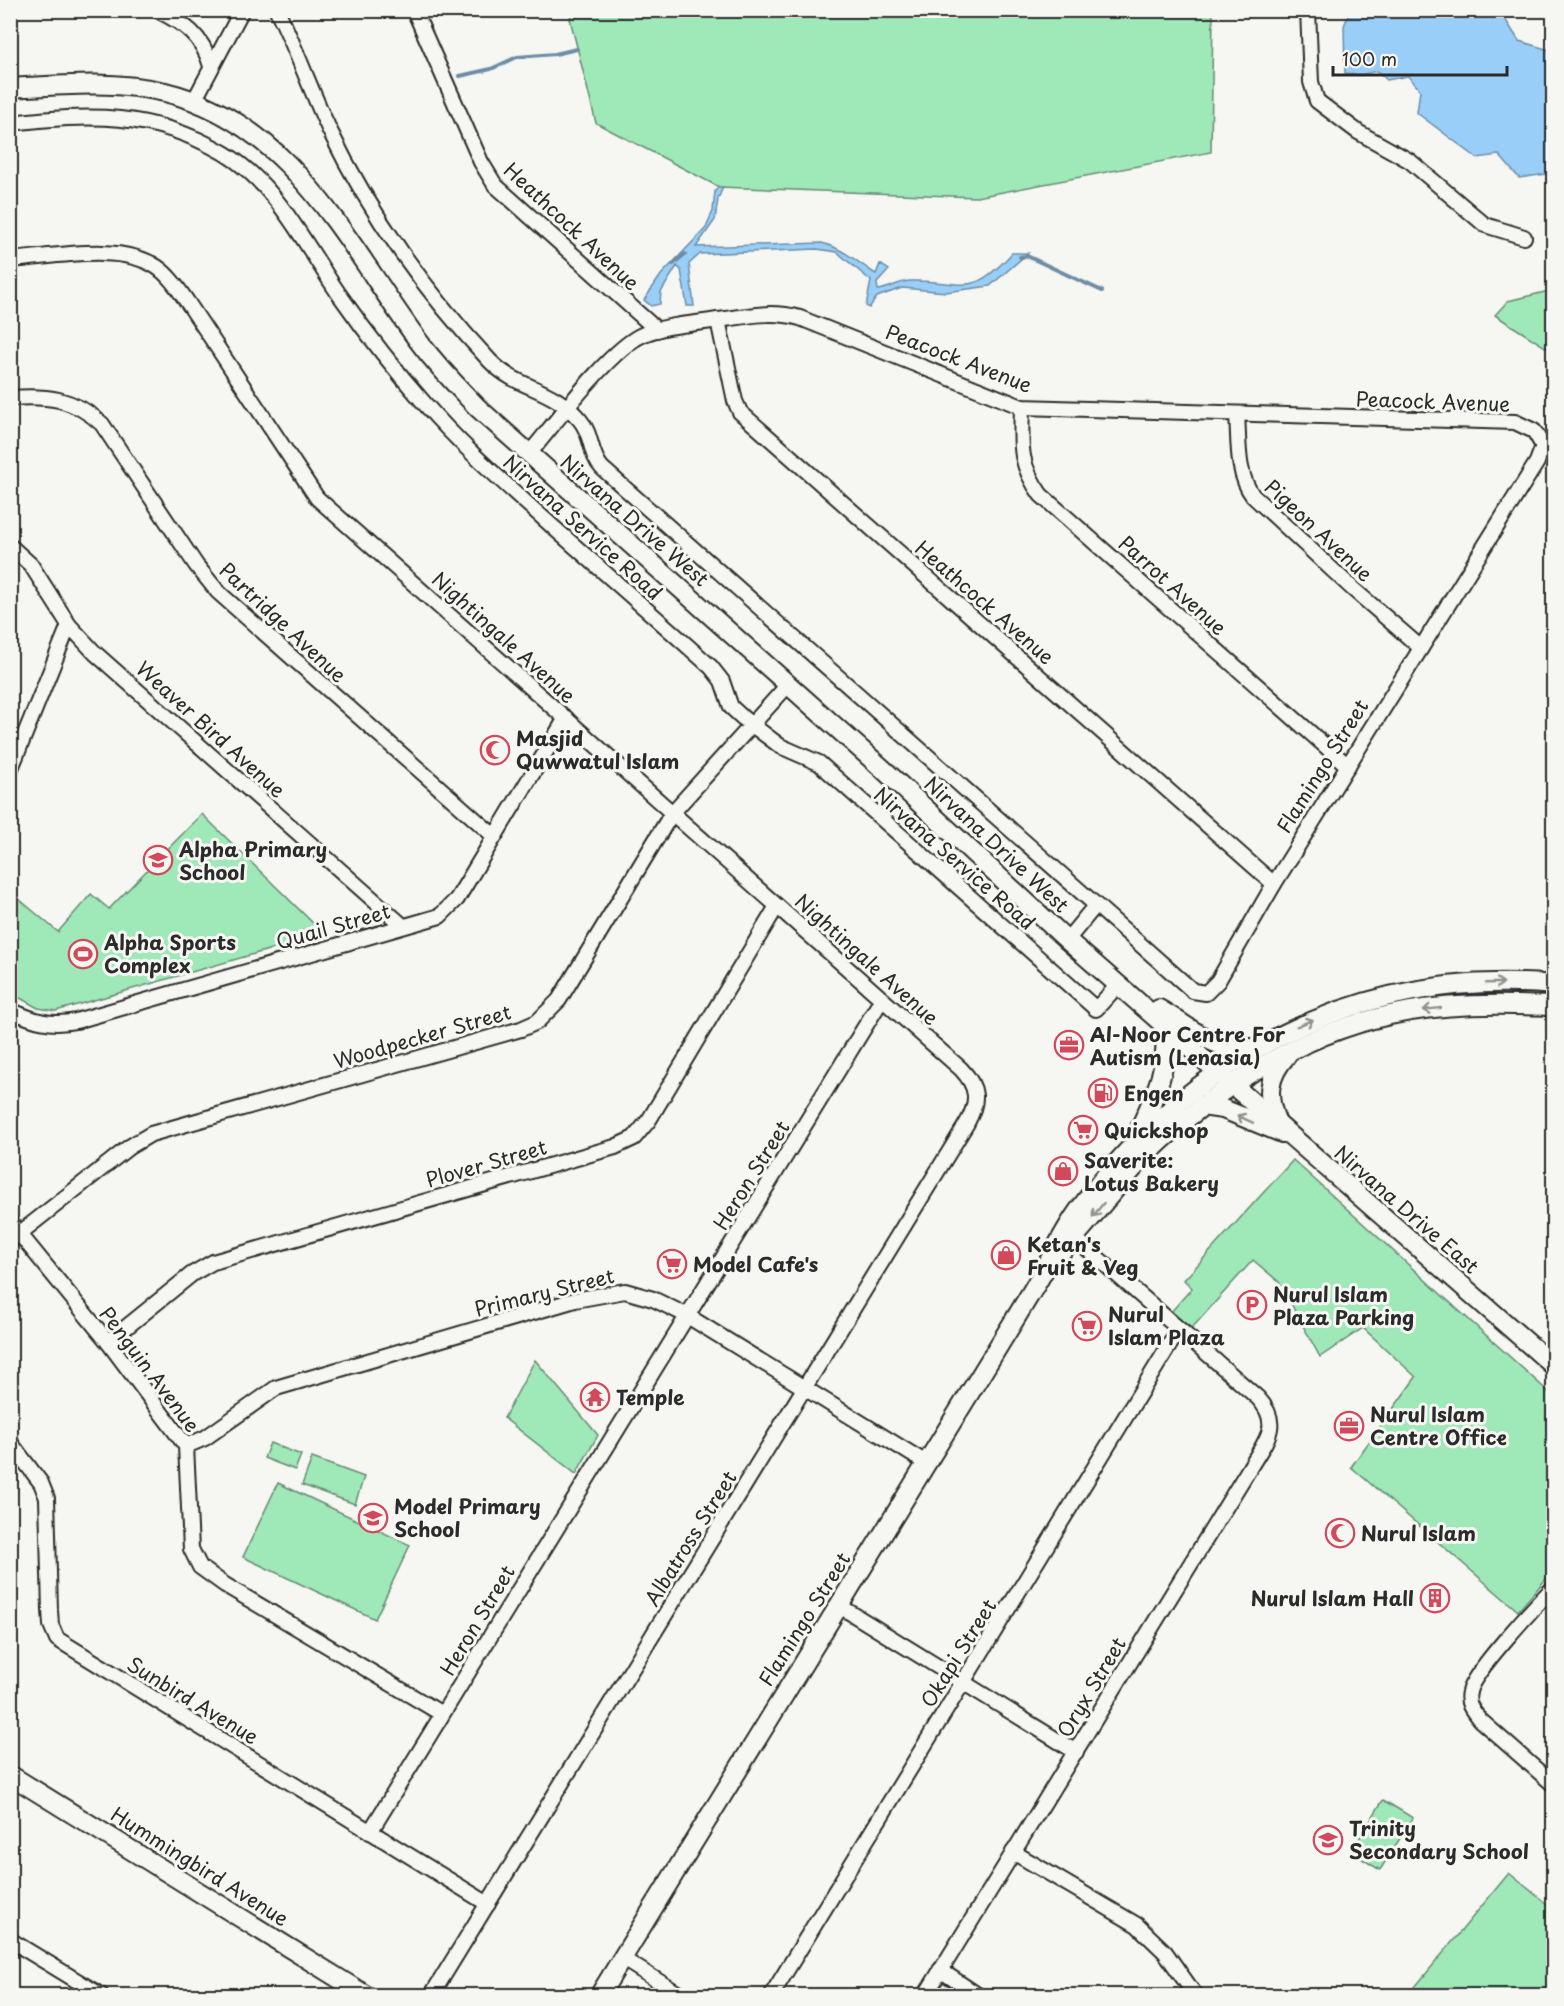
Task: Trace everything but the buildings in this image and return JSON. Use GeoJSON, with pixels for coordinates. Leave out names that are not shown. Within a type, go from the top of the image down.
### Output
{"type":"FeatureCollection","features":[{"type":"Feature","properties":{"kind":"main road","name":"Nirvana Drive West"},"geometry":{"type":"LineString","coordinates":[[10,88],[89,83],[165,92],[194,101],[240,123],[289,163],[326,208],[441,369],[528,455],[884,770],[1067,940],[1232,1084]]}},
{"type":"Feature","properties":{"kind":"main road","name":"Flamingo Street"},"geometry":{"type":"LineString","coordinates":[[599,1995],[1047,1266],[1132,1144],[1217,1071],[1306,1022],[1355,1005],[1399,994],[1475,984],[1554,986]]}},
{"type":"Feature","properties":{"kind":"main road"},"geometry":{"type":"LineString","coordinates":[[1125,989],[1224,1048],[1239,1050],[1257,1047]]}},
{"type":"Feature","properties":{"kind":"main road","name":"Flamingo Street"},"geometry":{"type":"LineString","coordinates":[[1070,1234],[1141,1161],[1202,1106],[1232,1084],[1292,1050],[1391,1014],[1451,1007],[1554,1006]]}},
{"type":"Feature","properties":{"kind":"main road"},"geometry":{"type":"LineString","coordinates":[[1132,1144],[1163,1074],[1166,1062],[1166,1026]]}},
{"type":"Feature","properties":{"kind":"main road"},"geometry":{"type":"LineString","coordinates":[[1283,1129],[1269,1093],[1276,1067],[1292,1050]]}},
{"type":"Feature","properties":{"kind":"main road","name":"Nirvana Drive East"},"geometry":{"type":"LineString","coordinates":[[1232,1084],[1554,1366]]}},
{"type":"Feature","properties":{"kind":"main road"},"geometry":{"type":"LineString","coordinates":[[1202,1106],[1221,1108],[1283,1129]]}},
{"type":"Feature","properties":{"kind":"main road","name":"Hummingbird Avenue"},"geometry":{"type":"LineString","coordinates":[[10,1775],[367,1995]]}},
{"type":"Feature","properties":{"kind":"street"},"geometry":{"type":"LineString","coordinates":[[157,10],[193,33],[205,46],[212,66]]}},
{"type":"Feature","properties":{"kind":"street"},"geometry":{"type":"LineString","coordinates":[[194,101],[242,10]]}},
{"type":"Feature","properties":{"kind":"street"},"geometry":{"type":"LineString","coordinates":[[277,10],[330,131],[385,227],[440,302],[491,362],[508,377],[542,390],[568,408],[586,427],[594,458],[602,468],[1095,906],[1067,940]]}},
{"type":"Feature","properties":{"kind":"street","name":"Heathcock Avenue"},"geometry":{"type":"LineString","coordinates":[[414,10],[480,162],[495,185],[657,330]]}},
{"type":"Feature","properties":{"kind":"street"},"geometry":{"type":"LineString","coordinates":[[1308,10],[1311,82],[1317,101],[1358,132],[1410,161],[1485,225],[1524,237]]}},
{"type":"Feature","properties":{"kind":"street","name":"Nirvana Service Road"},"geometry":{"type":"LineString","coordinates":[[10,123],[84,116],[136,119],[195,138],[226,154],[246,169],[279,203],[341,297],[424,404],[498,478],[711,667],[722,681],[731,707],[780,746],[819,764],[1096,1009],[1125,989]]}},
{"type":"Feature","properties":{"kind":"street","name":"Nightingale Avenue"},"geometry":{"type":"LineString","coordinates":[[10,260],[111,253],[143,260],[158,268],[173,282],[316,498],[961,1069],[973,1083],[977,1098]]}},
{"type":"Feature","properties":{"kind":"street","name":"Peacock Avenue"},"geometry":{"type":"LineString","coordinates":[[528,455],[622,348],[639,336],[657,330],[774,312],[800,318],[1022,407],[1515,422],[1534,431],[1540,438]]}},
{"type":"Feature","properties":{"kind":"street","name":"Heathcock Avenue"},"geometry":{"type":"LineString","coordinates":[[718,320],[735,401],[740,412],[1274,884]]}},
{"type":"Feature","properties":{"kind":"street","name":"Partridge Avenue"},"geometry":{"type":"LineString","coordinates":[[10,398],[57,398],[88,411],[102,424],[196,565],[218,592],[494,837]]}},
{"type":"Feature","properties":{"kind":"street","name":"Parrot Avenue"},"geometry":{"type":"LineString","coordinates":[[1022,407],[1021,455],[1029,478],[1041,495],[1348,766]]}},
{"type":"Feature","properties":{"kind":"street","name":"Pigeon Avenue"},"geometry":{"type":"LineString","coordinates":[[1237,414],[1244,485],[1353,590],[1421,648]]}},
{"type":"Feature","properties":{"kind":"street","name":"Flamingo Street"},"geometry":{"type":"LineString","coordinates":[[1095,906],[1193,991],[1206,993],[1218,981],[1274,884],[1537,462],[1543,446],[1540,438]]}},
{"type":"Feature","properties":{"kind":"street","name":"Weaver Bird Avenue"},"geometry":{"type":"LineString","coordinates":[[10,546],[32,565],[69,625],[95,653],[403,926]]}},
{"type":"Feature","properties":{"kind":"street"},"geometry":{"type":"LineString","coordinates":[[10,771],[69,625]]}},
{"type":"Feature","properties":{"kind":"street","name":"Woodpecker Street"},"geometry":{"type":"LineString","coordinates":[[13,1232],[129,1147],[151,1134],[521,1029],[537,1022],[559,1000],[672,813],[787,686]]}},
{"type":"Feature","properties":{"kind":"street","name":"Quail Street"},"geometry":{"type":"LineString","coordinates":[[10,1010],[35,1022],[76,1021],[446,912],[566,718]]}},
{"type":"Feature","properties":{"kind":"street","name":"Plover Street"},"geometry":{"type":"LineString","coordinates":[[108,1342],[192,1274],[213,1262],[615,1147],[634,1138],[649,1120],[777,906]]}},
{"type":"Feature","properties":{"kind":"street","name":"Heron Street"},"geometry":{"type":"LineString","coordinates":[[370,1832],[882,999]]}},
{"type":"Feature","properties":{"kind":"street","name":"Albatross Street"},"geometry":{"type":"LineString","coordinates":[[431,1995],[967,1124],[977,1098]]}},
{"type":"Feature","properties":{"kind":"street","name":"Penguin Avenue"},"geometry":{"type":"LineString","coordinates":[[13,1232],[108,1342],[186,1446],[189,1471],[188,1537],[200,1567],[225,1585],[442,1714]]}},
{"type":"Feature","properties":{"kind":"street"},"geometry":{"type":"LineString","coordinates":[[1070,1234],[1178,1331]]}},
{"type":"Feature","properties":{"kind":"street","name":"Primary Street"},"geometry":{"type":"LineString","coordinates":[[186,1446],[205,1438],[276,1388],[575,1300],[616,1291],[634,1292],[686,1315],[926,1463]]}},
{"type":"Feature","properties":{"kind":"street","name":"Oryx Street"},"geometry":{"type":"LineString","coordinates":[[925,1995],[1076,1752],[1272,1426],[1271,1414],[1258,1398],[1178,1331]]}},
{"type":"Feature","properties":{"kind":"street","name":"Okapi Street"},"geometry":{"type":"LineString","coordinates":[[771,1995],[1178,1331]]}},
{"type":"Feature","properties":{"kind":"street","name":"Sunbird Avenue"},"geometry":{"type":"LineString","coordinates":[[10,1442],[41,1483],[47,1498],[51,1625],[57,1639],[488,1904]]}},
{"type":"Feature","properties":{"kind":"street"},"geometry":{"type":"LineString","coordinates":[[1554,1587],[1515,1628],[1471,1684],[1468,1699],[1470,1709],[1554,1785]]}},
{"type":"Feature","properties":{"kind":"street"},"geometry":{"type":"LineString","coordinates":[[838,1605],[1076,1752]]}},
{"type":"Feature","properties":{"kind":"street"},"geometry":{"type":"LineString","coordinates":[[1013,1852],[1137,1925],[1152,1937],[1196,1995]]}},
{"type":"Feature","properties":{"kind":"street"},"geometry":{"type":"LineString","coordinates":[[10,1940],[102,1995]]}},
{"type":"Feature","properties":{"kind":"street"},"geometry":{"type":"LineString","coordinates":[[623,1959],[682,1995]]}},
{"type":"Feature","properties":{"kind":"street"},"geometry":{"type":"LineString","coordinates":[[940,1970],[978,1995]]}},
{"type":"Feature","properties":{"kind":"green space"},"geometry":{"type":"Polygon","coordinates":[[[573,10],[1213,11],[1211,152],[977,197],[719,187],[596,123],[570,19],[573,10]]]}},
{"type":"Feature","properties":{"kind":"green space"},"geometry":{"type":"Polygon","coordinates":[[[1553,290],[1553,352],[1495,315],[1508,301],[1553,290]]]}},
{"type":"Feature","properties":{"kind":"green space"},"geometry":{"type":"Polygon","coordinates":[[[202,814],[324,934],[56,1011],[38,1008],[11,993],[10,897],[13,894],[58,932],[91,894],[109,909],[202,814]]]}},
{"type":"Feature","properties":{"kind":"green space"},"geometry":{"type":"Polygon","coordinates":[[[1293,1160],[1553,1396],[1553,1571],[1518,1611],[1351,1467],[1416,1377],[1363,1328],[1320,1357],[1279,1282],[1253,1260],[1192,1328],[1170,1313],[1192,1288],[1184,1280],[1293,1160]]]}},
{"type":"Feature","properties":{"kind":"green space"},"geometry":{"type":"Polygon","coordinates":[[[535,1360],[598,1435],[576,1474],[504,1418],[535,1360]]]}},
{"type":"Feature","properties":{"kind":"green space"},"geometry":{"type":"Polygon","coordinates":[[[270,1443],[301,1455],[295,1470],[264,1458],[270,1443]]]}},
{"type":"Feature","properties":{"kind":"green space"},"geometry":{"type":"Polygon","coordinates":[[[312,1458],[364,1477],[355,1504],[302,1485],[312,1458]]]}},
{"type":"Feature","properties":{"kind":"green space"},"geometry":{"type":"Polygon","coordinates":[[[278,1483],[410,1545],[375,1619],[243,1557],[278,1483]]]}},
{"type":"Feature","properties":{"kind":"green space"},"geometry":{"type":"Polygon","coordinates":[[[1383,1800],[1413,1818],[1380,1870],[1351,1852],[1383,1800]]]}},
{"type":"Feature","properties":{"kind":"green space"},"geometry":{"type":"Polygon","coordinates":[[[1509,1873],[1553,1909],[1553,1990],[1549,1996],[1413,1995],[1410,1993],[1509,1873]]]}},
{"type":"Feature","properties":{"kind":"water"},"geometry":{"type":"Polygon","coordinates":[[[1350,11],[1500,11],[1519,41],[1553,51],[1553,176],[1547,174],[1519,178],[1499,155],[1477,158],[1417,113],[1420,90],[1408,76],[1387,80],[1377,71],[1360,75],[1345,73],[1344,26],[1350,11]]]}},
{"type":"Feature","properties":{"kind":"water"},"geometry":{"type":"Polygon","coordinates":[[[723,187],[718,199],[715,220],[696,247],[822,243],[843,252],[876,274],[880,264],[889,270],[877,283],[878,290],[909,281],[954,284],[975,282],[997,268],[1012,253],[1028,253],[990,286],[946,292],[902,288],[877,297],[869,308],[866,306],[871,281],[837,252],[817,249],[700,254],[689,264],[694,306],[687,306],[681,270],[677,266],[661,292],[660,304],[651,306],[644,300],[661,275],[706,228],[713,211],[715,191],[723,187]]]}},
{"type":"Feature","properties":{"kind":"waterway"},"geometry":{"type":"LineString","coordinates":[[460,76],[491,69],[517,57],[555,54],[577,49]]}},
{"type":"Feature","properties":{"kind":"waterway"},"geometry":{"type":"LineString","coordinates":[[673,264],[685,254]]}},
{"type":"Feature","properties":{"kind":"waterway"},"geometry":{"type":"LineString","coordinates":[[1020,257],[1027,256],[1102,291]]}},
{"type":"Feature","properties":{"kind":"place","name":"Masjid Quwwatul Islam"},"geometry":{"type":"Point","coordinates":[495,750]}},
{"type":"Feature","properties":{"kind":"place","name":"Alpha Primary School"},"geometry":{"type":"Point","coordinates":[158,860]}},
{"type":"Feature","properties":{"kind":"place","name":"Alpha Sports Complex"},"geometry":{"type":"Point","coordinates":[83,954]}},
{"type":"Feature","properties":{"kind":"place","name":"Al-Noor Centre For Autism (Lenasia)"},"geometry":{"type":"Point","coordinates":[1069,1045]}},
{"type":"Feature","properties":{"kind":"place","name":"Engen"},"geometry":{"type":"Point","coordinates":[1103,1093]}},
{"type":"Feature","properties":{"kind":"place","name":"Quickshop"},"geometry":{"type":"Point","coordinates":[1083,1130]}},
{"type":"Feature","properties":{"kind":"place","name":"Saverite: Lotus Bakery"},"geometry":{"type":"Point","coordinates":[1063,1171]}},
{"type":"Feature","properties":{"kind":"place","name":"Ketan's Fruit & Veg"},"geometry":{"type":"Point","coordinates":[1006,1255]}},
{"type":"Feature","properties":{"kind":"place","name":"Model Cafe's"},"geometry":{"type":"Point","coordinates":[672,1264]}},
{"type":"Feature","properties":{"kind":"place","name":"Nurul Islam Plaza Parking"},"geometry":{"type":"Point","coordinates":[1252,1305]}},
{"type":"Feature","properties":{"kind":"place","name":"Nurul Islam Plaza"},"geometry":{"type":"Point","coordinates":[1087,1326]}},
{"type":"Feature","properties":{"kind":"place","name":"Temple"},"geometry":{"type":"Point","coordinates":[595,1397]}},
{"type":"Feature","properties":{"kind":"place","name":"Nurul Islam Centre Office"},"geometry":{"type":"Point","coordinates":[1349,1426]}},
{"type":"Feature","properties":{"kind":"place","name":"Model Primary School"},"geometry":{"type":"Point","coordinates":[373,1518]}},
{"type":"Feature","properties":{"kind":"place","name":"Nurul Islam"},"geometry":{"type":"Point","coordinates":[1340,1533]}},
{"type":"Feature","properties":{"kind":"place","name":"Nurul Islam Hall"},"geometry":{"type":"Point","coordinates":[1435,1598]}},
{"type":"Feature","properties":{"kind":"place","name":"Trinity Secondary School"},"geometry":{"type":"Point","coordinates":[1328,1840]}}]}
